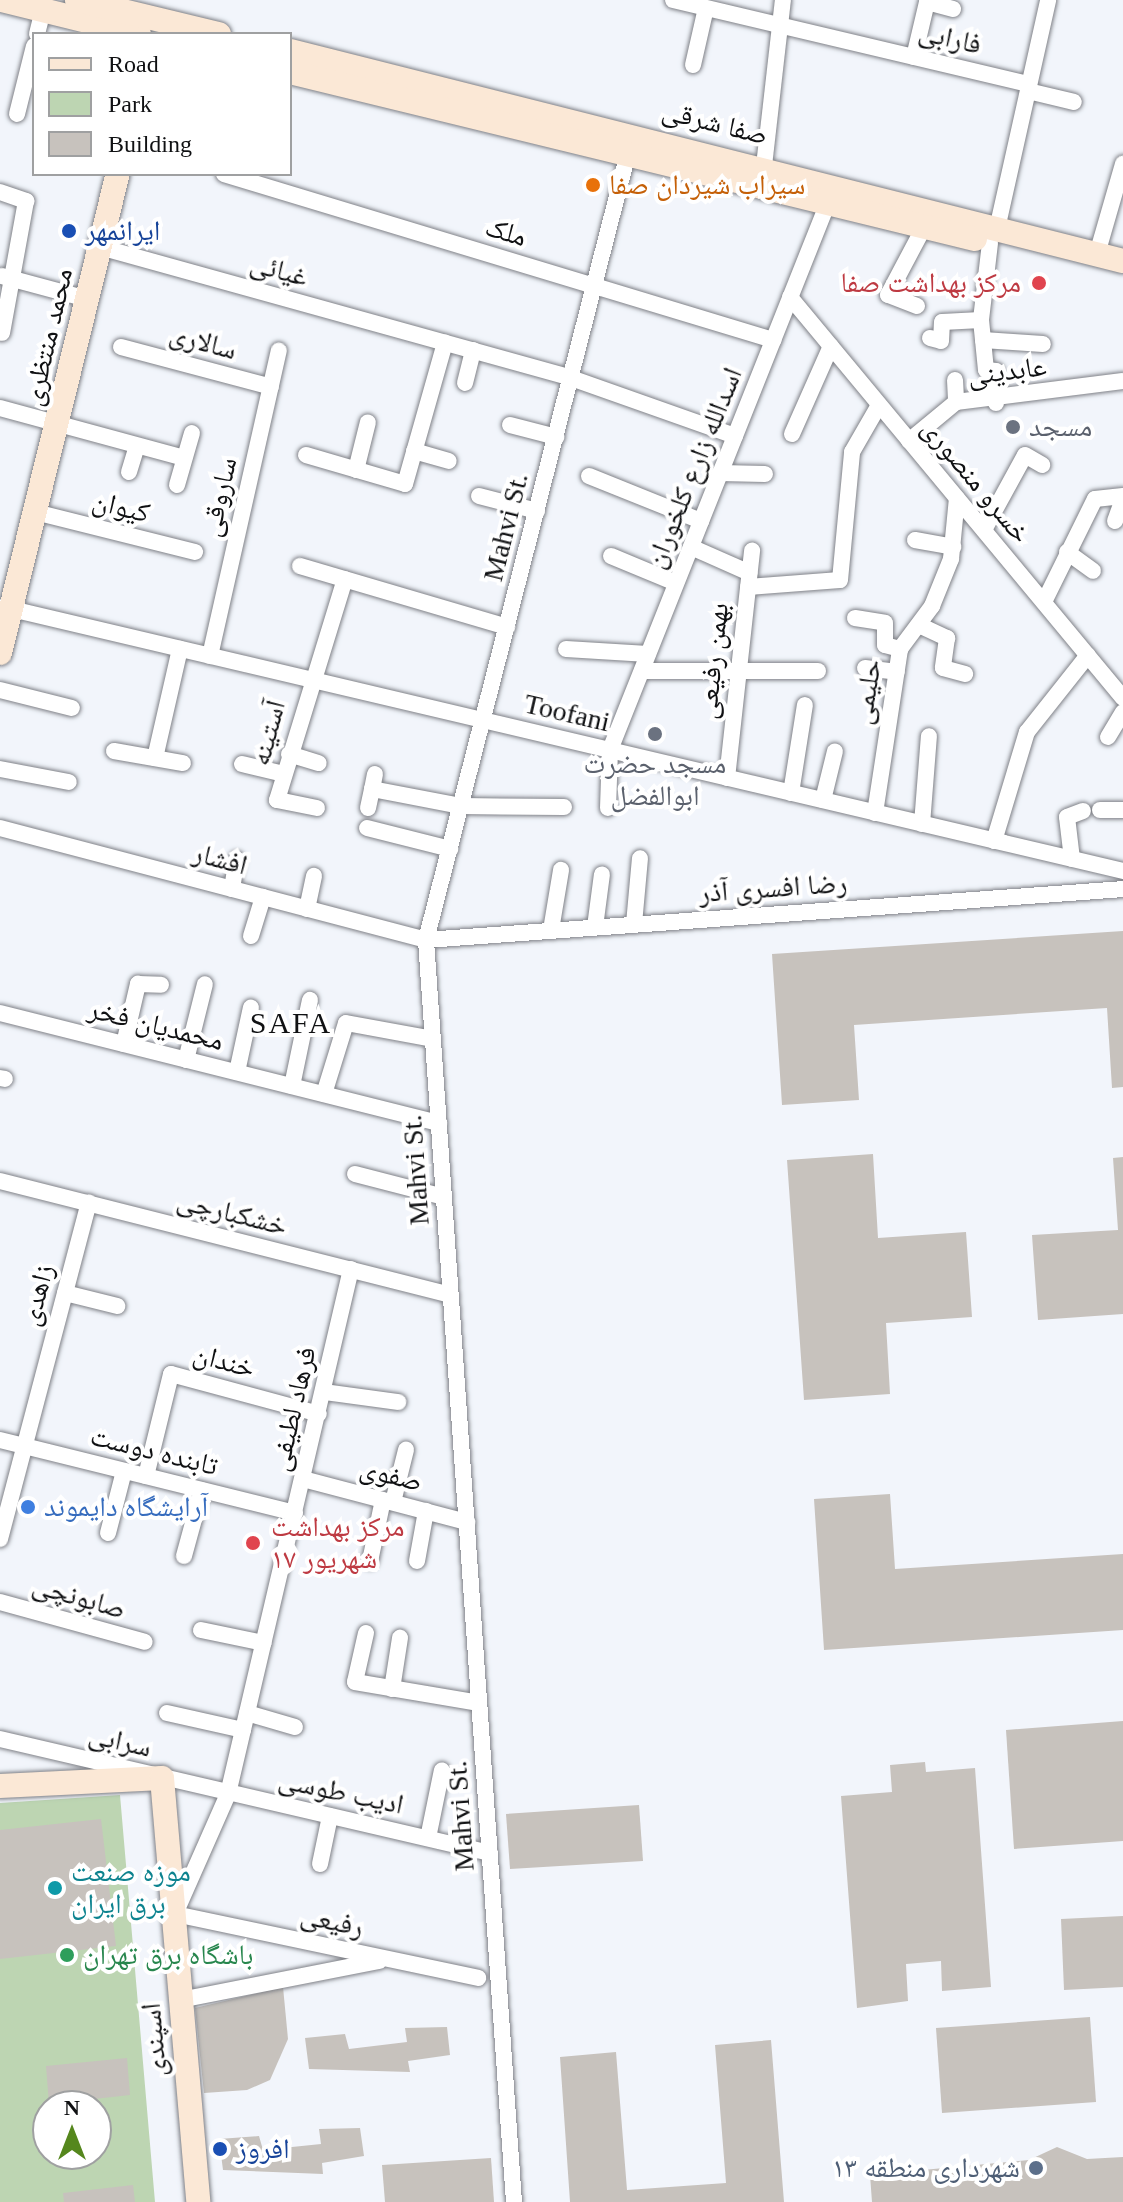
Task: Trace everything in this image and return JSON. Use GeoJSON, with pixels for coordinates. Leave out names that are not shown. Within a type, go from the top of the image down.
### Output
{"type":"FeatureCollection","features":[{"type":"Feature","properties":{"kind":"main road"},"geometry":{"type":"LineString","coordinates":[[2,0],[208,32]]}},
{"type":"Feature","properties":{"kind":"main road"},"geometry":{"type":"LineString","coordinates":[[77,0],[152,22]]}},
{"type":"Feature","properties":{"kind":"main road","name":"صفا شرقی"},"geometry":{"type":"LineString","coordinates":[[292,52],[630,146]]}},
{"type":"Feature","properties":{"kind":"main road","name":"صفا شرقی"},"geometry":{"type":"LineString","coordinates":[[292,72],[630,146],[1095,260],[1123,261]]}},
{"type":"Feature","properties":{"kind":"main road","name":"محمد منتظری"},"geometry":{"type":"LineString","coordinates":[[0,653],[6,607],[59,424],[118,176]]}},
{"type":"Feature","properties":{"kind":"main road","name":"صفا شرقی"},"geometry":{"type":"LineString","coordinates":[[1095,260],[1123,273]]}},
{"type":"Feature","properties":{"kind":"main road"},"geometry":{"type":"LineString","coordinates":[[0,1786],[162,1778]]}},
{"type":"Feature","properties":{"kind":"main road","name":"اسپندی"},"geometry":{"type":"LineString","coordinates":[[162,1778],[198,2202]]}},
{"type":"Feature","properties":{"kind":"street","name":"فارابی"},"geometry":{"type":"LineString","coordinates":[[673,0],[914,57],[1074,102]]}},
{"type":"Feature","properties":{"kind":"street"},"geometry":{"type":"LineString","coordinates":[[762,178],[783,0]]}},
{"type":"Feature","properties":{"kind":"street"},"geometry":{"type":"LineString","coordinates":[[996,403],[996,371],[986,370],[981,320],[994,236],[1048,0]]}},
{"type":"Feature","properties":{"kind":"street"},"geometry":{"type":"LineString","coordinates":[[914,57],[927,2],[953,9]]}},
{"type":"Feature","properties":{"kind":"street"},"geometry":{"type":"LineString","coordinates":[[37,32],[44,5]]}},
{"type":"Feature","properties":{"kind":"street"},"geometry":{"type":"LineString","coordinates":[[693,65],[706,8]]}},
{"type":"Feature","properties":{"kind":"street"},"geometry":{"type":"LineString","coordinates":[[17,114],[32,54]]}},
{"type":"Feature","properties":{"kind":"street","name":"Mahvi St."},"geometry":{"type":"LineString","coordinates":[[514,2202],[426,940],[630,146]]}},
{"type":"Feature","properties":{"kind":"street"},"geometry":{"type":"LineString","coordinates":[[1095,260],[1123,164]]}},
{"type":"Feature","properties":{"kind":"street","name":"ملک"},"geometry":{"type":"LineString","coordinates":[[231,176],[773,340]]}},
{"type":"Feature","properties":{"kind":"street"},"geometry":{"type":"LineString","coordinates":[[0,192],[26,201],[5,277],[2,333]]}},
{"type":"Feature","properties":{"kind":"street","name":"اسدالله زارع کلخوران"},"geometry":{"type":"LineString","coordinates":[[610,750],[831,195]]}},
{"type":"Feature","properties":{"kind":"street"},"geometry":{"type":"LineString","coordinates":[[917,306],[888,295],[928,219]]}},
{"type":"Feature","properties":{"kind":"street","name":"غیائی"},"geometry":{"type":"LineString","coordinates":[[100,247],[571,378],[735,436]]}},
{"type":"Feature","properties":{"kind":"street"},"geometry":{"type":"LineString","coordinates":[[5,277],[87,299]]}},
{"type":"Feature","properties":{"kind":"street","name":"خسرو منصوری"},"geometry":{"type":"LineString","coordinates":[[790,297],[1123,698]]}},
{"type":"Feature","properties":{"kind":"street"},"geometry":{"type":"LineString","coordinates":[[930,338],[941,341],[942,322],[981,320]]}},
{"type":"Feature","properties":{"kind":"street"},"geometry":{"type":"LineString","coordinates":[[983,340],[1043,344]]}},
{"type":"Feature","properties":{"kind":"street"},"geometry":{"type":"LineString","coordinates":[[306,455],[405,484],[445,343]]}},
{"type":"Feature","properties":{"kind":"street"},"geometry":{"type":"LineString","coordinates":[[792,434],[831,346]]}},
{"type":"Feature","properties":{"kind":"street","name":"سالاری"},"geometry":{"type":"LineString","coordinates":[[121,347],[271,387]]}},
{"type":"Feature","properties":{"kind":"street"},"geometry":{"type":"LineString","coordinates":[[465,383],[473,350]]}},
{"type":"Feature","properties":{"kind":"street","name":"ساروقی"},"geometry":{"type":"LineString","coordinates":[[210,656],[279,351]]}},
{"type":"Feature","properties":{"kind":"street"},"geometry":{"type":"LineString","coordinates":[[955,380],[956,402]]}},
{"type":"Feature","properties":{"kind":"street","name":"عابدینی"},"geometry":{"type":"LineString","coordinates":[[909,441],[956,402],[996,403],[1092,380],[1123,381]]}},
{"type":"Feature","properties":{"kind":"street","name":"بهمن رفیعی"},"geometry":{"type":"LineString","coordinates":[[727,778],[749,580],[840,580],[852,452],[879,405]]}},
{"type":"Feature","properties":{"kind":"street"},"geometry":{"type":"LineString","coordinates":[[0,408],[184,458]]}},
{"type":"Feature","properties":{"kind":"street"},"geometry":{"type":"LineString","coordinates":[[356,470],[368,422]]}},
{"type":"Feature","properties":{"kind":"street"},"geometry":{"type":"LineString","coordinates":[[510,425],[556,437]]}},
{"type":"Feature","properties":{"kind":"street"},"geometry":{"type":"LineString","coordinates":[[177,485],[192,433]]}},
{"type":"Feature","properties":{"kind":"street"},"geometry":{"type":"LineString","coordinates":[[129,472],[137,446]]}},
{"type":"Feature","properties":{"kind":"street"},"geometry":{"type":"LineString","coordinates":[[414,451],[449,461]]}},
{"type":"Feature","properties":{"kind":"street"},"geometry":{"type":"LineString","coordinates":[[984,530],[1025,455],[1042,465]]}},
{"type":"Feature","properties":{"kind":"street"},"geometry":{"type":"LineString","coordinates":[[720,473],[765,474]]}},
{"type":"Feature","properties":{"kind":"street"},"geometry":{"type":"LineString","coordinates":[[589,476],[701,521]]}},
{"type":"Feature","properties":{"kind":"street"},"geometry":{"type":"LineString","coordinates":[[479,496],[537,511]]}},
{"type":"Feature","properties":{"kind":"street","name":"حلیمی"},"geometry":{"type":"LineString","coordinates":[[875,813],[900,649],[921,626],[953,547],[957,498]]}},
{"type":"Feature","properties":{"kind":"street"},"geometry":{"type":"LineString","coordinates":[[1044,602],[1095,499],[1123,498],[1115,521]]}},
{"type":"Feature","properties":{"kind":"street","name":"کیوان"},"geometry":{"type":"LineString","coordinates":[[35,512],[195,552]]}},
{"type":"Feature","properties":{"kind":"street"},"geometry":{"type":"LineString","coordinates":[[915,540],[953,547]]}},
{"type":"Feature","properties":{"kind":"street"},"geometry":{"type":"LineString","coordinates":[[691,547],[749,580],[752,550]]}},
{"type":"Feature","properties":{"kind":"street"},"geometry":{"type":"LineString","coordinates":[[1067,552],[1093,571]]}},
{"type":"Feature","properties":{"kind":"street"},"geometry":{"type":"LineString","coordinates":[[611,556],[676,583]]}},
{"type":"Feature","properties":{"kind":"street"},"geometry":{"type":"LineString","coordinates":[[300,566],[507,627]]}},
{"type":"Feature","properties":{"kind":"street","name":"آستینه"},"geometry":{"type":"LineString","coordinates":[[317,808],[277,800],[309,679],[345,579]]}},
{"type":"Feature","properties":{"kind":"street","name":"Toofani"},"geometry":{"type":"LineString","coordinates":[[6,607],[1123,871]]}},
{"type":"Feature","properties":{"kind":"street"},"geometry":{"type":"LineString","coordinates":[[855,618],[885,623],[885,645],[900,649]]}},
{"type":"Feature","properties":{"kind":"street"},"geometry":{"type":"LineString","coordinates":[[921,626],[947,638],[943,668],[965,674]]}},
{"type":"Feature","properties":{"kind":"street"},"geometry":{"type":"LineString","coordinates":[[155,758],[180,649]]}},
{"type":"Feature","properties":{"kind":"street"},"geometry":{"type":"LineString","coordinates":[[566,649],[648,654]]}},
{"type":"Feature","properties":{"kind":"street"},"geometry":{"type":"LineString","coordinates":[[994,841],[1027,732],[1088,655]]}},
{"type":"Feature","properties":{"kind":"street"},"geometry":{"type":"LineString","coordinates":[[642,671],[738,667],[818,671]]}},
{"type":"Feature","properties":{"kind":"street"},"geometry":{"type":"LineString","coordinates":[[865,668],[897,672]]}},
{"type":"Feature","properties":{"kind":"street"},"geometry":{"type":"LineString","coordinates":[[0,690],[72,708]]}},
{"type":"Feature","properties":{"kind":"street"},"geometry":{"type":"LineString","coordinates":[[791,793],[805,705]]}},
{"type":"Feature","properties":{"kind":"street"},"geometry":{"type":"LineString","coordinates":[[1108,737],[1123,712]]}},
{"type":"Feature","properties":{"kind":"street"},"geometry":{"type":"LineString","coordinates":[[922,824],[929,736]]}},
{"type":"Feature","properties":{"kind":"street"},"geometry":{"type":"LineString","coordinates":[[608,808],[610,750]]}},
{"type":"Feature","properties":{"kind":"street"},"geometry":{"type":"LineString","coordinates":[[114,751],[183,763]]}},
{"type":"Feature","properties":{"kind":"street"},"geometry":{"type":"LineString","coordinates":[[823,800],[835,751]]}},
{"type":"Feature","properties":{"kind":"street"},"geometry":{"type":"LineString","coordinates":[[289,754],[319,763]]}},
{"type":"Feature","properties":{"kind":"street"},"geometry":{"type":"LineString","coordinates":[[242,764],[284,774]]}},
{"type":"Feature","properties":{"kind":"street"},"geometry":{"type":"LineString","coordinates":[[0,769],[69,782]]}},
{"type":"Feature","properties":{"kind":"street"},"geometry":{"type":"LineString","coordinates":[[368,808],[374,781],[461,806],[564,807]]}},
{"type":"Feature","properties":{"kind":"street"},"geometry":{"type":"LineString","coordinates":[[1100,810],[1123,810]]}},
{"type":"Feature","properties":{"kind":"street"},"geometry":{"type":"LineString","coordinates":[[1072,859],[1067,817],[1083,811]]}},
{"type":"Feature","properties":{"kind":"street","name":"افشار"},"geometry":{"type":"LineString","coordinates":[[0,828],[426,940]]}},
{"type":"Feature","properties":{"kind":"street"},"geometry":{"type":"LineString","coordinates":[[367,828],[450,849]]}},
{"type":"Feature","properties":{"kind":"street"},"geometry":{"type":"LineString","coordinates":[[634,924],[640,858]]}},
{"type":"Feature","properties":{"kind":"street"},"geometry":{"type":"LineString","coordinates":[[232,889],[237,859]]}},
{"type":"Feature","properties":{"kind":"street"},"geometry":{"type":"LineString","coordinates":[[551,930],[561,870]]}},
{"type":"Feature","properties":{"kind":"street"},"geometry":{"type":"LineString","coordinates":[[595,927],[602,874]]}},
{"type":"Feature","properties":{"kind":"street"},"geometry":{"type":"LineString","coordinates":[[307,909],[314,876]]}},
{"type":"Feature","properties":{"kind":"street","name":"رضا افسری آذر"},"geometry":{"type":"LineString","coordinates":[[426,940],[1123,889]]}},
{"type":"Feature","properties":{"kind":"street"},"geometry":{"type":"LineString","coordinates":[[251,936],[263,897]]}},
{"type":"Feature","properties":{"kind":"street"},"geometry":{"type":"LineString","coordinates":[[124,1044],[138,984],[161,985]]}},
{"type":"Feature","properties":{"kind":"street"},"geometry":{"type":"LineString","coordinates":[[186,1060],[205,984]]}},
{"type":"Feature","properties":{"kind":"street"},"geometry":{"type":"LineString","coordinates":[[292,1086],[310,1000]]}},
{"type":"Feature","properties":{"kind":"street"},"geometry":{"type":"LineString","coordinates":[[237,1072],[251,1007]]}},
{"type":"Feature","properties":{"kind":"street","name":"محمدیان فخر"},"geometry":{"type":"LineString","coordinates":[[0,1013],[439,1123]]}},
{"type":"Feature","properties":{"kind":"street"},"geometry":{"type":"LineString","coordinates":[[324,1094],[346,1023],[433,1039]]}},
{"type":"Feature","properties":{"kind":"street"},"geometry":{"type":"LineString","coordinates":[[355,1174],[444,1197]]}},
{"type":"Feature","properties":{"kind":"street","name":"خشکبارچی"},"geometry":{"type":"LineString","coordinates":[[0,1181],[451,1295]]}},
{"type":"Feature","properties":{"kind":"street","name":"زاهدی"},"geometry":{"type":"LineString","coordinates":[[1,1532],[89,1203]]}},
{"type":"Feature","properties":{"kind":"street","name":"فرهاد لطیفی"},"geometry":{"type":"LineString","coordinates":[[175,1914],[228,1794],[351,1269]]}},
{"type":"Feature","properties":{"kind":"street"},"geometry":{"type":"LineString","coordinates":[[65,1293],[117,1306]]}},
{"type":"Feature","properties":{"kind":"street","name":"خندان"},"geometry":{"type":"LineString","coordinates":[[146,1476],[171,1374],[319,1414]]}},
{"type":"Feature","properties":{"kind":"street"},"geometry":{"type":"LineString","coordinates":[[324,1392],[398,1402]]}},
{"type":"Feature","properties":{"kind":"street","name":"تابنده دوست"},"geometry":{"type":"LineString","coordinates":[[0,1440],[295,1513]]}},
{"type":"Feature","properties":{"kind":"street"},"geometry":{"type":"LineString","coordinates":[[370,1561],[406,1450]]}},
{"type":"Feature","properties":{"kind":"street"},"geometry":{"type":"LineString","coordinates":[[108,1533],[124,1471]]}},
{"type":"Feature","properties":{"kind":"street","name":"صفوی"},"geometry":{"type":"LineString","coordinates":[[303,1479],[467,1522]]}},
{"type":"Feature","properties":{"kind":"street"},"geometry":{"type":"LineString","coordinates":[[184,1556],[202,1490]]}},
{"type":"Feature","properties":{"kind":"street"},"geometry":{"type":"LineString","coordinates":[[417,1561],[426,1511]]}},
{"type":"Feature","properties":{"kind":"street","name":"صابونچی"},"geometry":{"type":"LineString","coordinates":[[0,1602],[145,1642]]}},
{"type":"Feature","properties":{"kind":"street"},"geometry":{"type":"LineString","coordinates":[[201,1630],[264,1643]]}},
{"type":"Feature","properties":{"kind":"street"},"geometry":{"type":"LineString","coordinates":[[366,1633],[355,1682],[479,1703]]}},
{"type":"Feature","properties":{"kind":"street"},"geometry":{"type":"LineString","coordinates":[[392,1689],[400,1638]]}},
{"type":"Feature","properties":{"kind":"street"},"geometry":{"type":"LineString","coordinates":[[167,1713],[243,1730]]}},
{"type":"Feature","properties":{"kind":"street"},"geometry":{"type":"LineString","coordinates":[[247,1713],[295,1727]]}},
{"type":"Feature","properties":{"kind":"street","name":"سرابی"},"geometry":{"type":"LineString","coordinates":[[0,1739],[228,1794]]}},
{"type":"Feature","properties":{"kind":"street"},"geometry":{"type":"LineString","coordinates":[[428,1838],[442,1770]]}},
{"type":"Feature","properties":{"kind":"street","name":"ادیب طوسی"},"geometry":{"type":"LineString","coordinates":[[228,1794],[490,1853]]}},
{"type":"Feature","properties":{"kind":"street"},"geometry":{"type":"LineString","coordinates":[[320,1864],[330,1816]]}},
{"type":"Feature","properties":{"kind":"street","name":"رفیعی"},"geometry":{"type":"LineString","coordinates":[[175,1914],[478,1978]]}},
{"type":"Feature","properties":{"kind":"street"},"geometry":{"type":"LineString","coordinates":[[180,2000],[389,1959]]}},
{"type":"Feature","properties":{"kind":"green space","name":"باشگاه برق تهران"},"geometry":{"type":"Polygon","coordinates":[[[120,1795],[155,2202],[0,2202],[0,1803],[120,1795]]]}},
{"type":"Feature","properties":{"kind":"building"},"geometry":{"type":"Polygon","coordinates":[[[1123,931],[1123,1087],[1112,1088],[1107,1008],[854,1025],[859,1100],[782,1105],[772,954],[1123,931]]]}},
{"type":"Feature","properties":{"kind":"building"},"geometry":{"type":"Polygon","coordinates":[[[873,1154],[878,1238],[966,1232],[972,1317],[886,1323],[890,1394],[804,1400],[787,1160],[873,1154]]]}},
{"type":"Feature","properties":{"kind":"building"},"geometry":{"type":"Polygon","coordinates":[[[1123,1157],[1123,1314],[1038,1320],[1032,1235],[1118,1230],[1113,1158],[1123,1157]]]}},
{"type":"Feature","properties":{"kind":"building"},"geometry":{"type":"Polygon","coordinates":[[[890,1494],[895,1569],[1123,1554],[1123,1630],[824,1650],[814,1499],[890,1494]]]}},
{"type":"Feature","properties":{"kind":"building"},"geometry":{"type":"Polygon","coordinates":[[[1123,1721],[1123,1841],[1014,1849],[1006,1730],[1123,1721]]]}},
{"type":"Feature","properties":{"kind":"building"},"geometry":{"type":"Polygon","coordinates":[[[925,1762],[926,1772],[975,1768],[991,1987],[942,1991],[941,1961],[906,1964],[908,2001],[857,2008],[841,1796],[892,1792],[890,1765],[925,1762]]]}},
{"type":"Feature","properties":{"kind":"building"},"geometry":{"type":"Polygon","coordinates":[[[639,1805],[643,1861],[510,1869],[506,1814],[639,1805]]]}},
{"type":"Feature","properties":{"kind":"building","name":"موزه صنعت برق ایران"},"geometry":{"type":"Polygon","coordinates":[[[101,1819],[116,1946],[0,1959],[0,1830],[101,1819]]]}},
{"type":"Feature","properties":{"kind":"building"},"geometry":{"type":"Polygon","coordinates":[[[1123,1916],[1123,1987],[1064,1990],[1061,1919],[1123,1916]]]}},
{"type":"Feature","properties":{"kind":"building"},"geometry":{"type":"Polygon","coordinates":[[[283,1987],[288,2039],[270,2080],[247,2090],[204,2093],[195,2008],[283,1987]]]}},
{"type":"Feature","properties":{"kind":"building"},"geometry":{"type":"Polygon","coordinates":[[[1090,2017],[1096,2102],[942,2113],[936,2028],[1090,2017]]]}},
{"type":"Feature","properties":{"kind":"building"},"geometry":{"type":"Polygon","coordinates":[[[447,2027],[450,2055],[408,2061],[410,2072],[309,2069],[305,2038],[345,2034],[349,2049],[407,2042],[405,2028],[447,2027]]]}},
{"type":"Feature","properties":{"kind":"building"},"geometry":{"type":"Polygon","coordinates":[[[771,2040],[784,2202],[570,2202],[560,2057],[616,2052],[627,2190],[726,2183],[715,2045],[771,2040]]]}},
{"type":"Feature","properties":{"kind":"building"},"geometry":{"type":"Polygon","coordinates":[[[127,2058],[130,2095],[112,2097],[112,2090],[48,2090],[46,2066],[127,2058]]]}},
{"type":"Feature","properties":{"kind":"building"},"geometry":{"type":"Polygon","coordinates":[[[360,2128],[364,2156],[322,2163],[323,2174],[223,2170],[219,2139],[259,2136],[263,2150],[321,2144],[319,2129],[360,2128]]]}},
{"type":"Feature","properties":{"kind":"building","name":"شهرداری منطقه ۱۳"},"geometry":{"type":"Polygon","coordinates":[[[1057,2147],[1087,2159],[1123,2157],[1123,2202],[872,2202],[870,2175],[1029,2160],[1057,2147]]]}},
{"type":"Feature","properties":{"kind":"building"},"geometry":{"type":"Polygon","coordinates":[[[491,2158],[494,2202],[385,2202],[382,2165],[491,2158]]]}},
{"type":"Feature","properties":{"kind":"building"},"geometry":{"type":"Polygon","coordinates":[[[133,2185],[135,2202],[64,2202],[63,2193],[133,2185]]]}},
{"type":"Feature","properties":{"kind":"place","name":"سیراب شیردان صفا"},"geometry":{"type":"Point","coordinates":[593,185]}},
{"type":"Feature","properties":{"kind":"place","name":"ایرانمهر"},"geometry":{"type":"Point","coordinates":[69,231]}},
{"type":"Feature","properties":{"kind":"place","name":"مرکز بهداشت صفا"},"geometry":{"type":"Point","coordinates":[1039,283]}},
{"type":"Feature","properties":{"kind":"place","name":"مسجد"},"geometry":{"type":"Point","coordinates":[1013,427]}},
{"type":"Feature","properties":{"kind":"place","name":"مسجد حضرت ابوالفضل"},"geometry":{"type":"Point","coordinates":[655,734]}},
{"type":"Feature","properties":{"kind":"place","name":"آرایشگاه دایموند"},"geometry":{"type":"Point","coordinates":[28,1507]}},
{"type":"Feature","properties":{"kind":"place","name":"مرکز بهداشت ۱۷ شهریور"},"geometry":{"type":"Point","coordinates":[253,1543]}},
{"type":"Feature","properties":{"kind":"place","name":"موزه صنعت برق ایران"},"geometry":{"type":"Point","coordinates":[55,1888]}},
{"type":"Feature","properties":{"kind":"place","name":"باشگاه برق تهران"},"geometry":{"type":"Point","coordinates":[67,1955]}},
{"type":"Feature","properties":{"kind":"place","name":"افروز"},"geometry":{"type":"Point","coordinates":[220,2149]}},
{"type":"Feature","properties":{"kind":"place","name":"شهرداری منطقه ۱۳"},"geometry":{"type":"Point","coordinates":[1036,2168]}},
{"type":"Feature","properties":{"kind":"district","name":"SAFA"},"geometry":{"type":"Point","coordinates":[291,1023]}}]}
